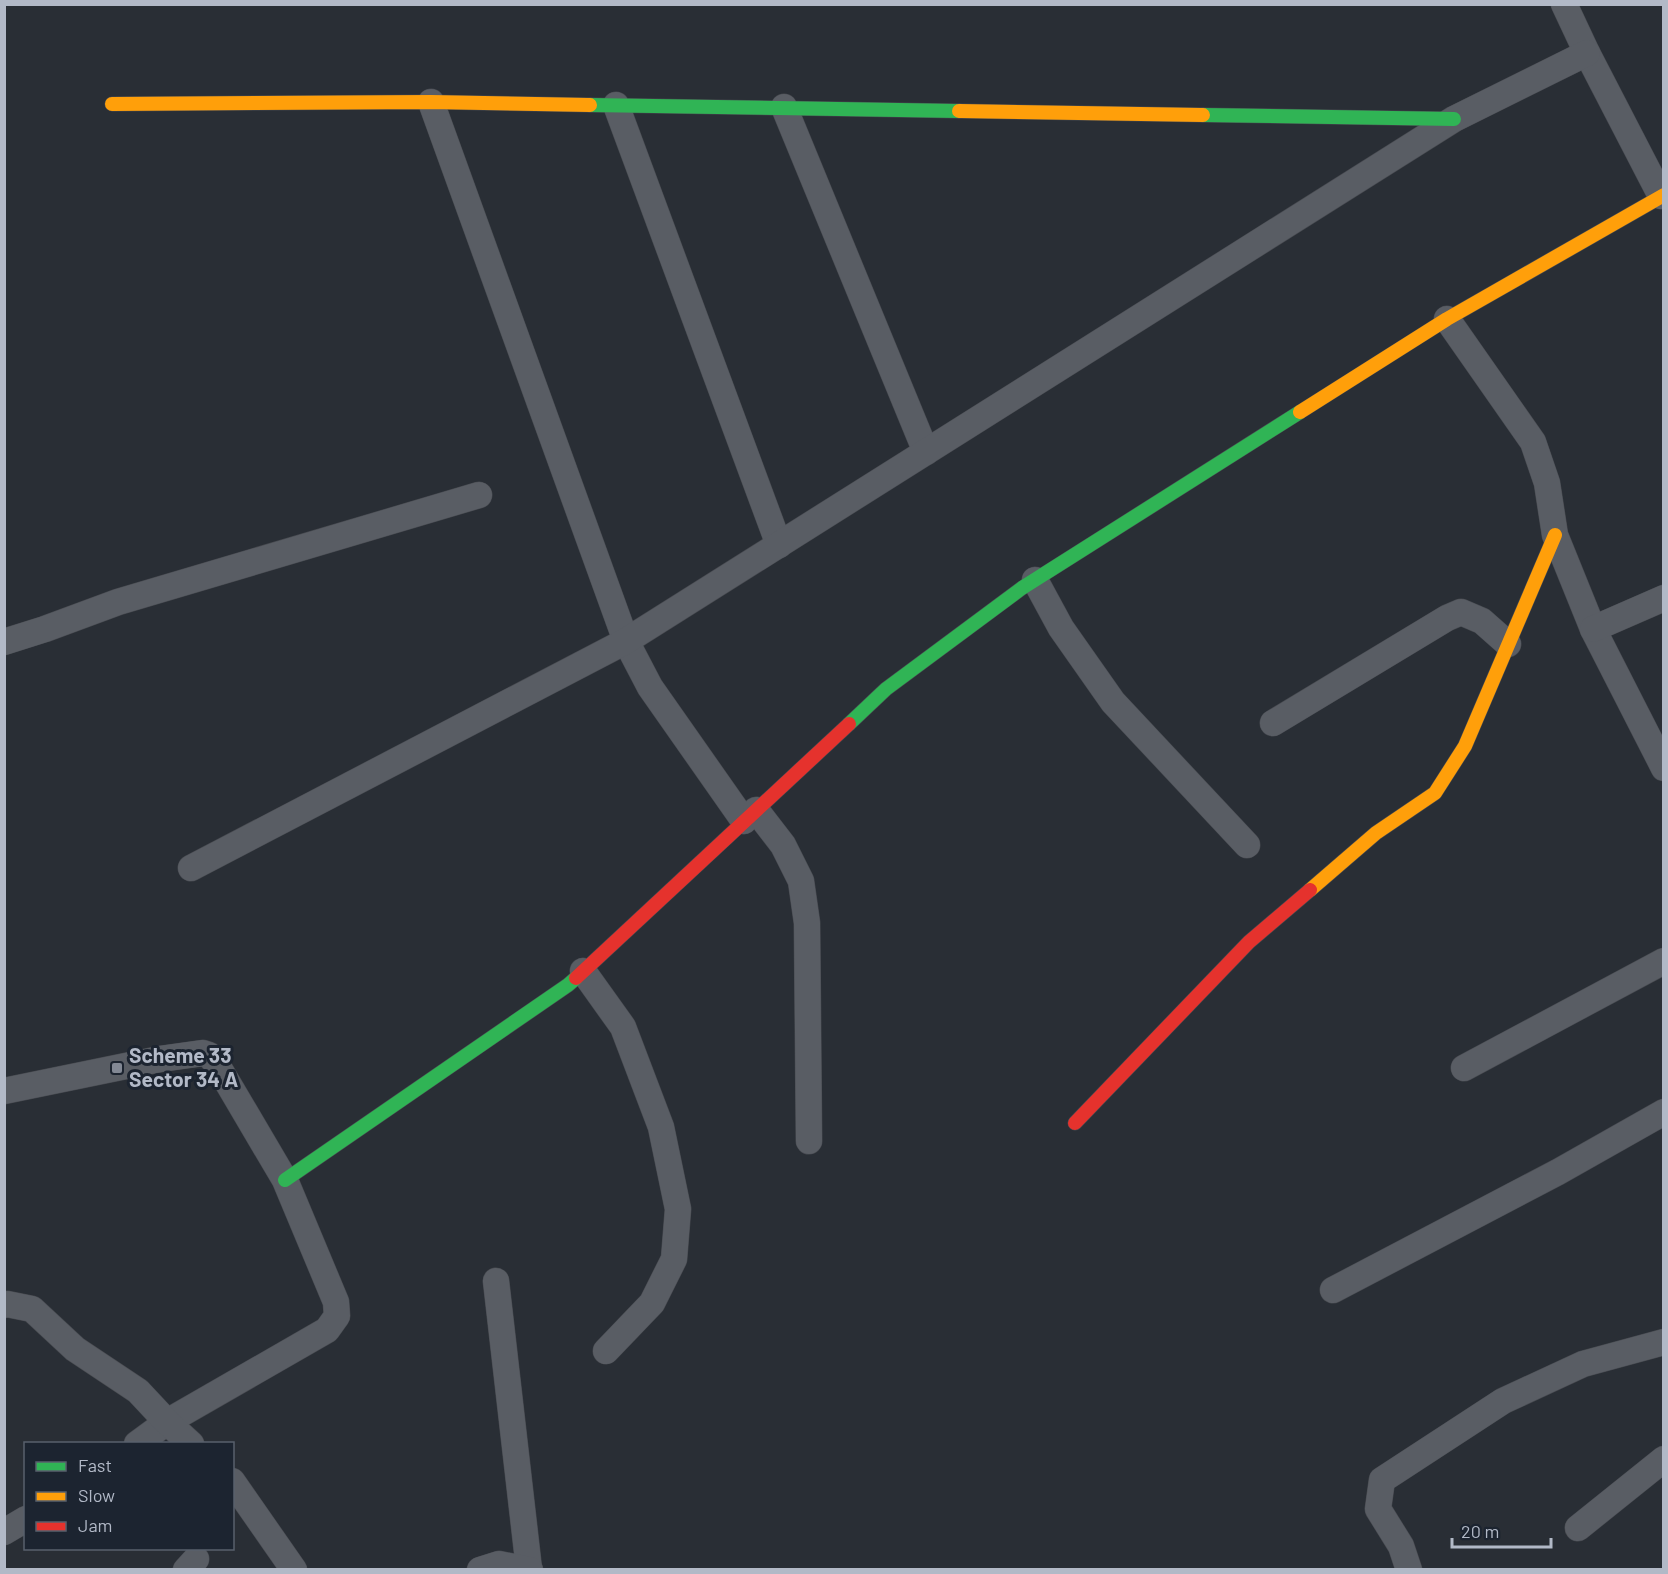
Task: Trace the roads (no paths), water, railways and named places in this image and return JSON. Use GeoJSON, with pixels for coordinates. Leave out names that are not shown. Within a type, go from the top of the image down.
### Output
{"type":"FeatureCollection","features":[{"type":"Feature","properties":{"kind":"street"},"geometry":{"type":"LineString","coordinates":[[285,1180],[568,985],[886,690],[1022,588],[1447,319],[1662,195],[1587,53],[1564,4]]}},
{"type":"Feature","properties":{"kind":"street"},"geometry":{"type":"LineString","coordinates":[[191,868],[626,641],[1454,118],[1587,53]]}},
{"type":"Feature","properties":{"kind":"street"},"geometry":{"type":"LineString","coordinates":[[112,104],[431,102],[1454,118]]}},
{"type":"Feature","properties":{"kind":"street"},"geometry":{"type":"LineString","coordinates":[[431,102],[626,641],[650,687],[750,815],[783,845],[801,881],[807,923],[809,1141]]}},
{"type":"Feature","properties":{"kind":"street"},"geometry":{"type":"LineString","coordinates":[[616,105],[779,545]]}},
{"type":"Feature","properties":{"kind":"street"},"geometry":{"type":"LineString","coordinates":[[784,107],[926,452]]}},
{"type":"Feature","properties":{"kind":"street"},"geometry":{"type":"LineString","coordinates":[[1447,319],[1533,442],[1547,483],[1555,535],[1593,629],[1660,753]]}},
{"type":"Feature","properties":{"kind":"street"},"geometry":{"type":"LineString","coordinates":[[4,642],[118,602],[479,495]]}},
{"type":"Feature","properties":{"kind":"street"},"geometry":{"type":"LineString","coordinates":[[1075,1123],[1250,942],[1376,833],[1435,793],[1465,746],[1555,535]]}},
{"type":"Feature","properties":{"kind":"street"},"geometry":{"type":"LineString","coordinates":[[1035,580],[1061,628],[1113,702],[1247,845]]}},
{"type":"Feature","properties":{"kind":"street"},"geometry":{"type":"LineString","coordinates":[[1593,629],[1664,598]]}},
{"type":"Feature","properties":{"kind":"street"},"geometry":{"type":"LineString","coordinates":[[1272,723],[1447,618],[1461,612],[1482,621],[1508,644]]}},
{"type":"Feature","properties":{"kind":"street"},"geometry":{"type":"LineString","coordinates":[[1464,1068],[1664,961]]}},
{"type":"Feature","properties":{"kind":"street"},"geometry":{"type":"LineString","coordinates":[[583,971],[623,1027],[661,1127],[678,1209],[674,1259],[651,1303],[606,1352]]}},
{"type":"Feature","properties":{"kind":"street"},"geometry":{"type":"LineString","coordinates":[[4,1091],[160,1059],[203,1053],[209,1055],[216,1063],[285,1180],[336,1302],[337,1316],[327,1330],[167,1422],[138,1442]]}},
{"type":"Feature","properties":{"kind":"street"},"geometry":{"type":"LineString","coordinates":[[1333,1290],[1557,1172],[1664,1112]]}},
{"type":"Feature","properties":{"kind":"street"},"geometry":{"type":"LineString","coordinates":[[480,1569],[499,1564],[529,1569],[496,1281]]}},
{"type":"Feature","properties":{"kind":"street"},"geometry":{"type":"LineString","coordinates":[[4,1305],[32,1309],[75,1349],[138,1391],[190,1442]]}},
{"type":"Feature","properties":{"kind":"street"},"geometry":{"type":"LineString","coordinates":[[1409,1569],[1401,1546],[1378,1509],[1382,1480],[1503,1401],[1583,1364],[1664,1342]]}},
{"type":"Feature","properties":{"kind":"street"},"geometry":{"type":"LineString","coordinates":[[1578,1528],[1664,1459]]}},
{"type":"Feature","properties":{"kind":"street"},"geometry":{"type":"LineString","coordinates":[[234,1484],[294,1569]]}},
{"type":"Feature","properties":{"kind":"street"},"geometry":{"type":"LineString","coordinates":[[4,1532],[24,1520]]}},
{"type":"Feature","properties":{"kind":"place","name":"Scheme 33 Sector 34 A"},"geometry":{"type":"Point","coordinates":[117,1068]}}]}
